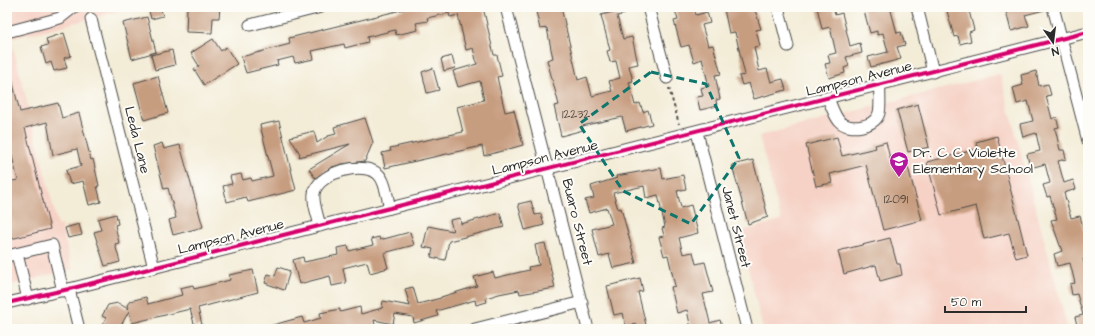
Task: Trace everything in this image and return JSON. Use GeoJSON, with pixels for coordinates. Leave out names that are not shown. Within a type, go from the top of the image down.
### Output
{"type":"FeatureCollection","features":[{"type":"Feature","properties":{"kind":"street"},"geometry":{"type":"LineString","coordinates":[[7,32],[60,18],[74,7]]}},
{"type":"Feature","properties":{"kind":"street"},"geometry":{"type":"LineString","coordinates":[[250,25],[321,7]]}},
{"type":"Feature","properties":{"kind":"street","name":"Buaro Street"},"geometry":{"type":"LineString","coordinates":[[506,7],[588,329]]}},
{"type":"Feature","properties":{"kind":"street"},"geometry":{"type":"LineString","coordinates":[[648,7],[667,78]]}},
{"type":"Feature","properties":{"kind":"street"},"geometry":{"type":"LineString","coordinates":[[778,7],[788,46]]}},
{"type":"Feature","properties":{"kind":"street"},"geometry":{"type":"LineString","coordinates":[[916,7],[933,72]]}},
{"type":"Feature","properties":{"kind":"street"},"geometry":{"type":"LineString","coordinates":[[1053,7],[1088,141]]}},
{"type":"Feature","properties":{"kind":"street","name":"Leda Lane"},"geometry":{"type":"LineString","coordinates":[[91,19],[154,268]]}},
{"type":"Feature","properties":{"kind":"street","name":"Lampson Avenue"},"geometry":{"type":"LineString","coordinates":[[7,303],[66,290],[548,168],[697,132],[1088,32]]}},
{"type":"Feature","properties":{"kind":"street"},"geometry":{"type":"LineString","coordinates":[[828,98],[839,121],[845,125],[862,126],[875,120],[879,113],[880,85]]}},
{"type":"Feature","properties":{"kind":"street","name":"Janet Street"},"geometry":{"type":"LineString","coordinates":[[697,132],[747,329]]}},
{"type":"Feature","properties":{"kind":"street"},"geometry":{"type":"LineString","coordinates":[[320,226],[314,196],[315,190],[321,181],[335,173],[363,168],[378,174],[382,179],[390,208]]}},
{"type":"Feature","properties":{"kind":"street"},"geometry":{"type":"LineString","coordinates":[[28,299],[12,255],[52,245],[79,329]]}},
{"type":"Feature","properties":{"kind":"street"},"geometry":{"type":"LineString","coordinates":[[475,329],[582,302]]}},
{"type":"Feature","properties":{"kind":"path"},"geometry":{"type":"LineString","coordinates":[[667,78],[682,135]]}},
{"type":"Feature","properties":{"kind":"highlighted area"},"geometry":{"type":"Polygon","coordinates":[[[651,72],[706,84],[739,158],[691,224],[623,191],[579,124],[651,72]]]}},
{"type":"Feature","properties":{"kind":"shaded area"},"geometry":{"type":"Polygon","coordinates":[[[7,7],[135,7],[11,39],[58,226],[61,225],[72,269],[7,286],[7,7]]]}},
{"type":"Feature","properties":{"kind":"shaded area","name":"Dr. C C Violette Elementary School"},"geometry":{"type":"Polygon","coordinates":[[[1000,74],[1068,329],[763,329],[739,232],[781,220],[759,136],[1000,74]]]}},
{"type":"Feature","properties":{"kind":"building"},"geometry":{"type":"Polygon","coordinates":[[[148,7],[160,7],[163,16],[151,19],[148,7]]]}},
{"type":"Feature","properties":{"kind":"building"},"geometry":{"type":"Polygon","coordinates":[[[187,7],[220,7],[219,18],[213,18],[212,33],[186,32],[187,7]]]}},
{"type":"Feature","properties":{"kind":"building"},"geometry":{"type":"Polygon","coordinates":[[[413,7],[483,7],[494,55],[497,55],[502,76],[497,77],[505,112],[514,110],[523,145],[484,156],[482,146],[385,168],[382,153],[391,151],[390,148],[463,132],[457,107],[484,100],[480,81],[458,87],[453,71],[477,64],[473,48],[466,50],[458,15],[450,17],[449,13],[427,18],[428,21],[416,23],[418,30],[396,35],[395,30],[367,37],[368,42],[345,48],[344,44],[312,51],[314,59],[295,63],[293,57],[277,61],[278,65],[246,73],[241,57],[290,44],[289,38],[413,7]]]}},
{"type":"Feature","properties":{"kind":"building"},"geometry":{"type":"Polygon","coordinates":[[[535,7],[561,7],[578,80],[587,77],[592,96],[612,91],[609,81],[620,78],[616,61],[610,62],[607,51],[610,50],[601,15],[613,12],[612,7],[623,7],[625,14],[617,16],[623,39],[632,37],[638,64],[629,66],[633,81],[629,82],[635,105],[640,103],[643,112],[648,110],[652,124],[626,131],[622,117],[582,126],[583,130],[561,136],[554,106],[559,105],[547,60],[553,58],[547,28],[540,29],[535,7]]]}},
{"type":"Feature","properties":{"kind":"building"},"geometry":{"type":"Polygon","coordinates":[[[674,7],[694,7],[696,15],[707,12],[710,23],[702,25],[708,46],[713,45],[721,74],[715,75],[720,99],[716,100],[717,106],[700,110],[697,97],[703,96],[701,88],[709,86],[702,59],[694,62],[689,45],[681,47],[674,21],[678,20],[674,7]]]}},
{"type":"Feature","properties":{"kind":"building"},"geometry":{"type":"Polygon","coordinates":[[[732,7],[754,7],[761,29],[756,30],[760,46],[754,47],[759,71],[767,69],[771,82],[783,79],[786,90],[754,99],[749,83],[742,85],[739,76],[745,75],[735,32],[729,33],[724,9],[732,7]]]}},
{"type":"Feature","properties":{"kind":"building"},"geometry":{"type":"Polygon","coordinates":[[[817,7],[833,7],[835,15],[842,13],[850,46],[860,43],[862,53],[846,57],[849,66],[844,68],[845,73],[829,78],[825,64],[830,63],[828,55],[836,53],[830,27],[822,29],[817,7]]]}},
{"type":"Feature","properties":{"kind":"building"},"geometry":{"type":"Polygon","coordinates":[[[863,7],[890,7],[897,33],[901,32],[905,45],[897,47],[901,59],[871,67],[868,57],[888,52],[883,33],[877,35],[877,31],[870,33],[863,7]]]}},
{"type":"Feature","properties":{"kind":"building"},"geometry":{"type":"Polygon","coordinates":[[[946,7],[968,7],[974,30],[969,32],[971,41],[960,44],[958,36],[954,37],[946,7]]]}},
{"type":"Feature","properties":{"kind":"building"},"geometry":{"type":"Polygon","coordinates":[[[1005,7],[1044,7],[1044,10],[1025,15],[1029,26],[1011,31],[1005,7]]]}},
{"type":"Feature","properties":{"kind":"building"},"geometry":{"type":"Polygon","coordinates":[[[147,17],[156,52],[132,59],[123,23],[147,17]]]}},
{"type":"Feature","properties":{"kind":"building"},"geometry":{"type":"Polygon","coordinates":[[[64,33],[71,56],[64,58],[67,68],[54,71],[51,62],[46,64],[41,47],[48,45],[46,39],[64,33]]]}},
{"type":"Feature","properties":{"kind":"building"},"geometry":{"type":"Polygon","coordinates":[[[213,39],[221,51],[226,47],[237,64],[204,85],[194,69],[199,66],[191,53],[213,39]]]}},
{"type":"Feature","properties":{"kind":"building"},"geometry":{"type":"Polygon","coordinates":[[[172,50],[175,65],[155,70],[151,55],[172,50]]]}},
{"type":"Feature","properties":{"kind":"building"},"geometry":{"type":"Polygon","coordinates":[[[452,56],[455,68],[444,71],[441,59],[452,56]]]}},
{"type":"Feature","properties":{"kind":"building"},"geometry":{"type":"Polygon","coordinates":[[[433,68],[439,90],[427,93],[422,72],[433,68]]]}},
{"type":"Feature","properties":{"kind":"building"},"geometry":{"type":"Polygon","coordinates":[[[1036,71],[1039,86],[1048,84],[1051,95],[1046,96],[1052,119],[1056,117],[1059,127],[1055,128],[1060,150],[1064,150],[1066,159],[1058,161],[1064,183],[1073,180],[1076,189],[1064,193],[1071,218],[1080,216],[1085,234],[1088,233],[1088,258],[1083,259],[1088,278],[1088,329],[1078,329],[1075,317],[1083,315],[1077,294],[1072,295],[1070,284],[1075,283],[1070,263],[1057,266],[1054,254],[1062,251],[1051,220],[1057,219],[1050,196],[1047,197],[1043,185],[1050,183],[1045,164],[1030,168],[1027,154],[1040,151],[1036,133],[1023,137],[1020,124],[1033,121],[1028,101],[1017,104],[1013,88],[1023,85],[1021,75],[1036,71]]]}},
{"type":"Feature","properties":{"kind":"building"},"geometry":{"type":"Polygon","coordinates":[[[7,72],[10,72],[20,112],[58,103],[62,118],[79,113],[91,160],[93,159],[101,202],[89,205],[83,181],[70,184],[66,170],[81,166],[77,149],[53,155],[47,122],[25,128],[50,229],[7,240],[7,182],[18,180],[7,137],[7,72]]]}},
{"type":"Feature","properties":{"kind":"building"},"geometry":{"type":"Polygon","coordinates":[[[158,76],[168,113],[144,120],[134,83],[158,76]]]}},
{"type":"Feature","properties":{"kind":"building"},"geometry":{"type":"Polygon","coordinates":[[[918,104],[929,147],[908,152],[897,110],[918,104]]]}},
{"type":"Feature","properties":{"kind":"building"},"geometry":{"type":"Polygon","coordinates":[[[365,118],[373,142],[365,161],[332,167],[315,178],[309,169],[350,144],[299,157],[300,154],[290,137],[314,131],[317,143],[328,136],[336,134],[334,127],[365,118]]]}},
{"type":"Feature","properties":{"kind":"building"},"geometry":{"type":"Polygon","coordinates":[[[279,121],[296,190],[248,202],[246,197],[227,202],[223,186],[232,184],[230,176],[241,174],[243,180],[251,178],[252,181],[273,176],[260,125],[279,121]]]}},
{"type":"Feature","properties":{"kind":"building"},"geometry":{"type":"Polygon","coordinates":[[[997,136],[1027,255],[1016,258],[1009,233],[984,239],[976,206],[941,215],[927,162],[978,149],[976,142],[997,136]]]}},
{"type":"Feature","properties":{"kind":"building"},"geometry":{"type":"Polygon","coordinates":[[[837,137],[842,156],[876,148],[875,145],[886,142],[893,171],[908,167],[922,220],[883,230],[866,165],[830,174],[832,183],[816,186],[806,145],[837,137]]]}},
{"type":"Feature","properties":{"kind":"building"},"geometry":{"type":"Polygon","coordinates":[[[162,143],[164,149],[180,145],[203,227],[173,235],[169,220],[176,218],[168,188],[164,189],[153,146],[162,143]]]}},
{"type":"Feature","properties":{"kind":"building"},"geometry":{"type":"Polygon","coordinates":[[[753,160],[768,217],[748,224],[732,165],[753,160]]]}},
{"type":"Feature","properties":{"kind":"building"},"geometry":{"type":"Polygon","coordinates":[[[661,168],[663,179],[683,175],[686,189],[677,191],[681,208],[691,205],[698,233],[679,238],[683,254],[693,252],[696,264],[705,262],[713,292],[703,294],[710,323],[720,320],[723,329],[691,329],[687,310],[677,313],[671,287],[675,286],[668,255],[664,256],[659,237],[664,236],[662,228],[665,227],[658,195],[646,198],[644,186],[613,193],[618,209],[621,208],[636,263],[613,268],[609,254],[599,257],[592,229],[612,224],[607,208],[589,213],[585,200],[594,198],[591,186],[617,178],[616,176],[661,168]]]}},
{"type":"Feature","properties":{"kind":"building"},"geometry":{"type":"Polygon","coordinates":[[[531,201],[535,215],[541,214],[544,225],[525,230],[518,204],[531,201]]]}},
{"type":"Feature","properties":{"kind":"building"},"geometry":{"type":"Polygon","coordinates":[[[500,213],[504,227],[449,241],[445,260],[431,257],[433,249],[423,247],[428,226],[453,231],[450,220],[460,218],[461,224],[500,213]]]}},
{"type":"Feature","properties":{"kind":"building"},"geometry":{"type":"Polygon","coordinates":[[[116,214],[118,224],[115,225],[119,243],[115,244],[120,262],[105,266],[94,232],[101,230],[98,219],[116,214]]]}},
{"type":"Feature","properties":{"kind":"building"},"geometry":{"type":"Polygon","coordinates":[[[79,224],[82,235],[68,238],[65,228],[79,224]]]}},
{"type":"Feature","properties":{"kind":"building"},"geometry":{"type":"Polygon","coordinates":[[[410,232],[414,245],[384,253],[388,268],[370,273],[367,262],[343,268],[346,283],[332,286],[330,276],[299,284],[293,260],[303,257],[304,262],[338,255],[337,248],[348,246],[349,251],[373,245],[371,239],[379,237],[380,240],[410,232]]]}},
{"type":"Feature","properties":{"kind":"building"},"geometry":{"type":"Polygon","coordinates":[[[890,238],[897,264],[900,264],[902,275],[880,281],[876,265],[844,274],[838,251],[890,238]]]}},
{"type":"Feature","properties":{"kind":"building"},"geometry":{"type":"Polygon","coordinates":[[[545,243],[555,288],[520,294],[519,290],[499,294],[486,298],[487,302],[476,305],[475,300],[436,311],[438,316],[414,323],[413,317],[395,314],[393,324],[374,320],[376,329],[366,329],[365,327],[356,329],[270,329],[269,326],[302,317],[304,323],[321,318],[320,313],[340,309],[340,312],[360,307],[361,314],[382,308],[383,301],[410,306],[405,289],[413,287],[418,304],[441,298],[477,286],[474,277],[493,272],[495,278],[529,270],[528,267],[539,265],[535,245],[545,243]]]}},
{"type":"Feature","properties":{"kind":"building"},"geometry":{"type":"Polygon","coordinates":[[[278,267],[290,271],[284,290],[265,283],[268,274],[275,276],[278,267]]]}},
{"type":"Feature","properties":{"kind":"building"},"geometry":{"type":"Polygon","coordinates":[[[253,270],[258,292],[198,308],[202,325],[195,327],[190,309],[132,323],[129,311],[119,329],[100,329],[106,318],[102,316],[108,305],[118,303],[128,309],[127,305],[130,301],[146,297],[148,304],[182,295],[180,288],[193,285],[194,289],[230,280],[229,275],[253,270]]]}},
{"type":"Feature","properties":{"kind":"building"},"geometry":{"type":"Polygon","coordinates":[[[640,278],[643,291],[638,292],[647,329],[638,329],[636,324],[626,326],[623,313],[614,315],[607,286],[640,278]]]}},
{"type":"Feature","properties":{"kind":"cycle path"},"geometry":{"type":"LineString","coordinates":[[7,303],[69,289],[1088,32]]}},
{"type":"Feature","properties":{"kind":"place","name":"Dr. C C Violette Elementary School"},"geometry":{"type":"Point","coordinates":[899,178]}}]}
